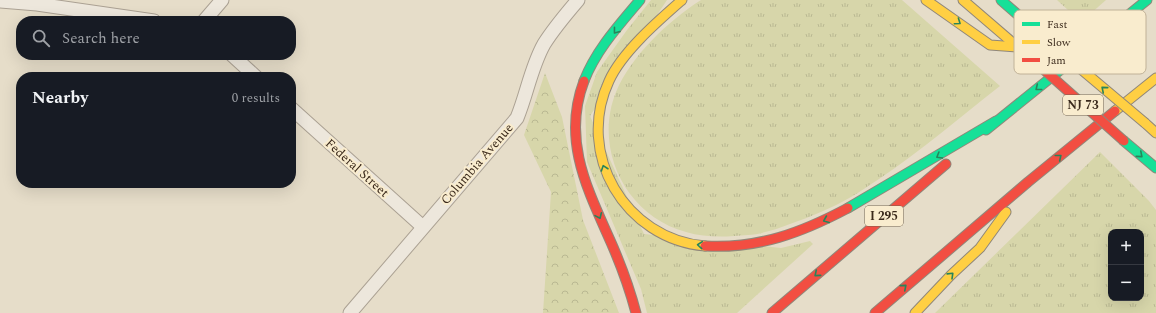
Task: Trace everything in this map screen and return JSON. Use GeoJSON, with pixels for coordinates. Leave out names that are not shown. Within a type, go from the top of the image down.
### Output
{"type":"FeatureCollection","features":[{"type":"Feature","properties":{"kind":"highway"},"geometry":{"type":"LineString","coordinates":[[636,313],[630,289],[589,193],[578,156],[575,122],[580,90],[592,62],[640,0]]}},
{"type":"Feature","properties":{"kind":"highway"},"geometry":{"type":"LineString","coordinates":[[682,0],[658,20],[636,42],[617,68],[609,82],[600,110],[598,125],[598,139],[603,166],[615,191],[631,212],[642,221],[654,230],[678,241],[691,244],[718,246],[748,244],[776,238],[806,228],[837,215],[996,121]]}},
{"type":"Feature","properties":{"kind":"highway"},"geometry":{"type":"LineString","coordinates":[[926,0],[990,45],[1014,47]]}},
{"type":"Feature","properties":{"kind":"highway","name":"NJ 73"},"geometry":{"type":"LineString","coordinates":[[963,0],[1014,44]]}},
{"type":"Feature","properties":{"kind":"highway","name":"NJ 73"},"geometry":{"type":"LineString","coordinates":[[1001,0],[1014,12]]}},
{"type":"Feature","properties":{"kind":"highway"},"geometry":{"type":"LineString","coordinates":[[1017,0],[1020,10]]}},
{"type":"Feature","properties":{"kind":"highway"},"geometry":{"type":"LineString","coordinates":[[1134,10],[1143,0]]}},
{"type":"Feature","properties":{"kind":"highway","name":"I 295"},"geometry":{"type":"LineString","coordinates":[[1134,10],[1147,0]]}},
{"type":"Feature","properties":{"kind":"highway","name":"NJ 73"},"geometry":{"type":"LineString","coordinates":[[1049,74],[1156,168]]}},
{"type":"Feature","properties":{"kind":"highway","name":"I 295"},"geometry":{"type":"LineString","coordinates":[[772,313],[996,121],[1055,74]]}},
{"type":"Feature","properties":{"kind":"highway","name":"NJ 73"},"geometry":{"type":"LineString","coordinates":[[1087,74],[1156,133]]}},
{"type":"Feature","properties":{"kind":"highway"},"geometry":{"type":"LineString","coordinates":[[875,313],[1028,182],[1156,78]]}},
{"type":"Feature","properties":{"kind":"highway"},"geometry":{"type":"LineString","coordinates":[[1145,123],[1156,125]]}},
{"type":"Feature","properties":{"kind":"highway"},"geometry":{"type":"LineString","coordinates":[[915,313],[951,275],[980,248],[1028,182]]}},
{"type":"Feature","properties":{"kind":"street"},"geometry":{"type":"LineString","coordinates":[[208,16],[222,0]]}},
{"type":"Feature","properties":{"kind":"street","name":"Columbia Avenue"},"geometry":{"type":"LineString","coordinates":[[350,313],[517,118],[544,45],[559,23],[578,0]]}},
{"type":"Feature","properties":{"kind":"street"},"geometry":{"type":"LineString","coordinates":[[0,1],[37,4],[120,16]]}},
{"type":"Feature","properties":{"kind":"street"},"geometry":{"type":"LineString","coordinates":[[237,60],[251,72]]}},
{"type":"Feature","properties":{"kind":"street","name":"Federal Street"},"geometry":{"type":"LineString","coordinates":[[296,113],[423,227]]}},
{"type":"Feature","properties":{"kind":"green space"},"geometry":{"type":"Polygon","coordinates":[[[651,0],[667,0],[590,116],[644,234],[781,248],[810,241],[813,244],[737,313],[647,313],[641,289],[587,162],[585,106],[597,72],[627,30],[651,0]]]}},
{"type":"Feature","properties":{"kind":"green space"},"geometry":{"type":"Polygon","coordinates":[[[701,0],[902,0],[1000,86],[895,168],[854,195],[829,209],[780,228],[753,234],[717,236],[686,232],[665,224],[647,211],[631,196],[620,177],[612,157],[609,136],[610,114],[616,92],[631,65],[652,40],[676,18],[701,0]]]}},
{"type":"Feature","properties":{"kind":"green space"},"geometry":{"type":"Polygon","coordinates":[[[1057,0],[1106,0],[1095,10],[1068,10],[1057,0]]]}},
{"type":"Feature","properties":{"kind":"green space"},"geometry":{"type":"Polygon","coordinates":[[[545,73],[562,117],[583,220],[619,313],[543,313],[551,192],[524,135],[545,73]]]}},
{"type":"Feature","properties":{"kind":"green space"},"geometry":{"type":"Polygon","coordinates":[[[1100,152],[1149,201],[1156,210],[1156,313],[935,313],[1100,152]]]}},
{"type":"Feature","properties":{"kind":"traffic: fast"},"geometry":{"type":"LineString","coordinates":[[584,81],[601,48],[640,0]]}},
{"type":"Feature","properties":{"kind":"traffic: fast"},"geometry":{"type":"LineString","coordinates":[[1001,0],[1014,11]]}},
{"type":"Feature","properties":{"kind":"traffic: fast"},"geometry":{"type":"LineString","coordinates":[[1135,10],[1147,0]]}},
{"type":"Feature","properties":{"kind":"traffic: fast"},"geometry":{"type":"LineString","coordinates":[[986,130],[1055,74]]}},
{"type":"Feature","properties":{"kind":"traffic: fast"},"geometry":{"type":"LineString","coordinates":[[848,208],[996,121]]}},
{"type":"Feature","properties":{"kind":"traffic: fast"},"geometry":{"type":"LineString","coordinates":[[1124,141],[1156,168]]}},
{"type":"Feature","properties":{"kind":"traffic: slow"},"geometry":{"type":"LineString","coordinates":[[682,0],[662,17],[631,48],[615,70],[609,81],[600,109],[598,137],[603,163],[614,188],[631,210],[651,228],[677,240],[705,246]]}},
{"type":"Feature","properties":{"kind":"traffic: slow"},"geometry":{"type":"LineString","coordinates":[[926,0],[990,45],[1014,47]]}},
{"type":"Feature","properties":{"kind":"traffic: slow"},"geometry":{"type":"LineString","coordinates":[[963,0],[1014,44]]}},
{"type":"Feature","properties":{"kind":"traffic: slow"},"geometry":{"type":"LineString","coordinates":[[1087,74],[1145,123]]}},
{"type":"Feature","properties":{"kind":"traffic: slow"},"geometry":{"type":"LineString","coordinates":[[1115,111],[1156,78]]}},
{"type":"Feature","properties":{"kind":"traffic: slow"},"geometry":{"type":"LineString","coordinates":[[1145,123],[1156,133]]}},
{"type":"Feature","properties":{"kind":"traffic: slow"},"geometry":{"type":"LineString","coordinates":[[915,313],[951,275],[980,248],[1006,212]]}},
{"type":"Feature","properties":{"kind":"traffic: jam"},"geometry":{"type":"LineString","coordinates":[[1049,74],[1124,141]]}},
{"type":"Feature","properties":{"kind":"traffic: jam"},"geometry":{"type":"LineString","coordinates":[[584,81],[578,103],[575,125],[581,166],[587,186],[623,271],[636,313]]}},
{"type":"Feature","properties":{"kind":"traffic: jam"},"geometry":{"type":"LineString","coordinates":[[875,313],[1028,182],[1115,111]]}},
{"type":"Feature","properties":{"kind":"traffic: jam"},"geometry":{"type":"LineString","coordinates":[[772,313],[946,164]]}},
{"type":"Feature","properties":{"kind":"traffic: jam"},"geometry":{"type":"LineString","coordinates":[[705,246],[743,245],[779,238],[813,225],[848,208]]}}]}
